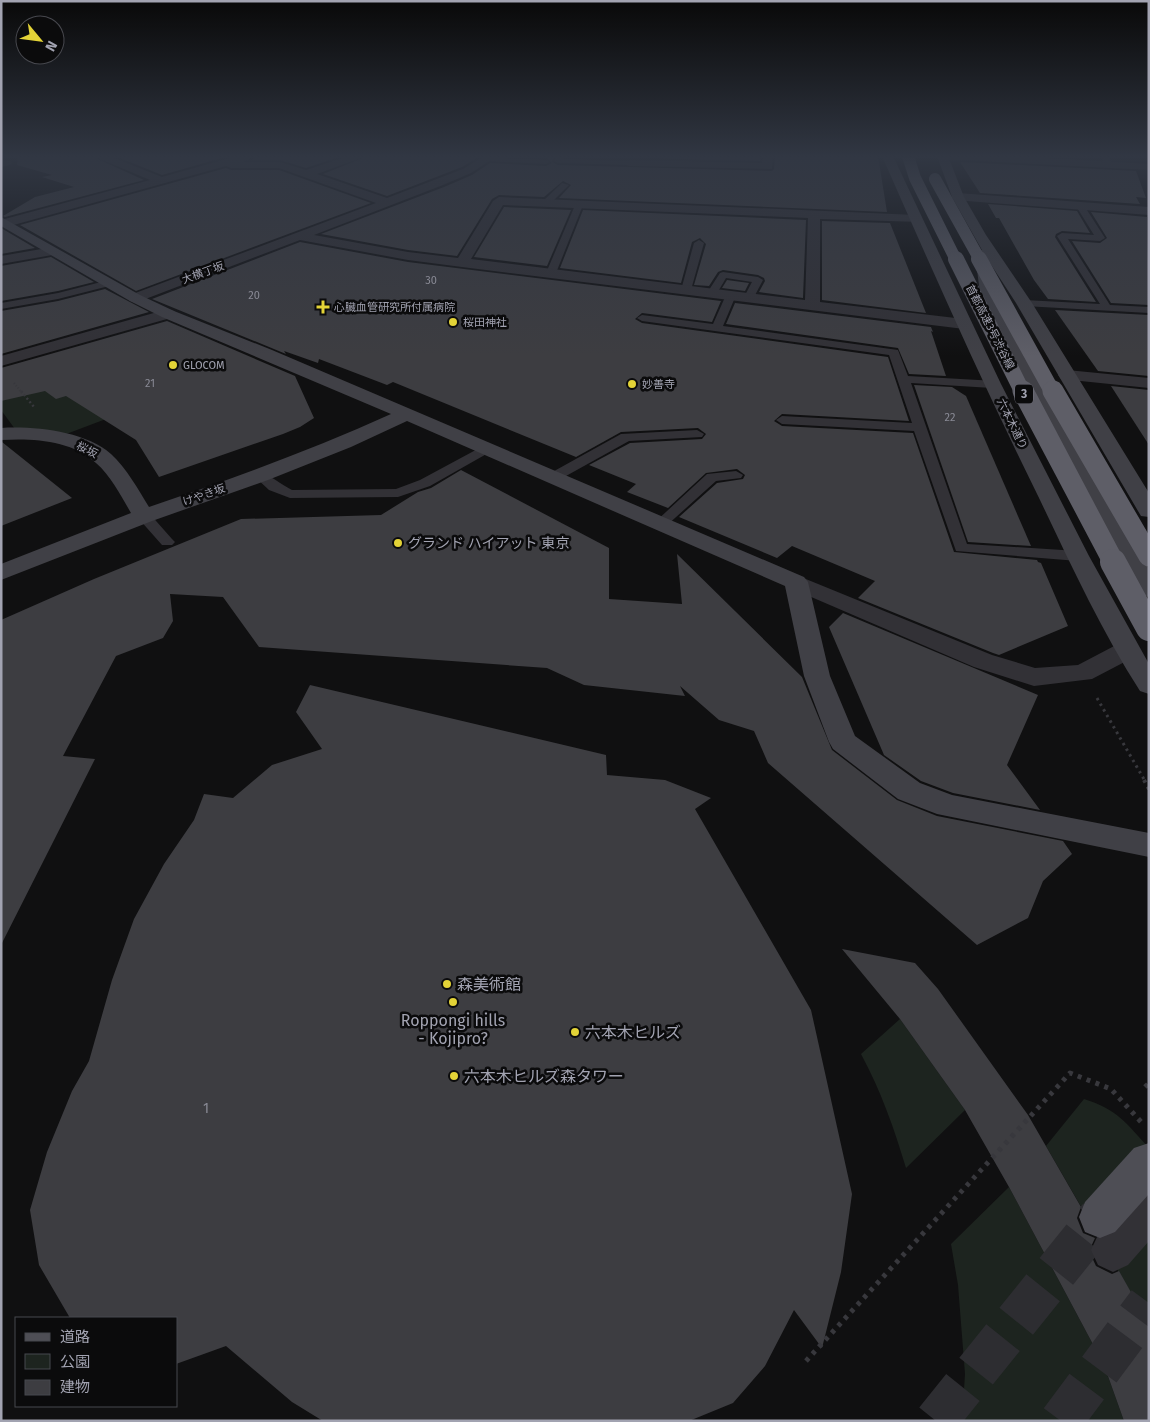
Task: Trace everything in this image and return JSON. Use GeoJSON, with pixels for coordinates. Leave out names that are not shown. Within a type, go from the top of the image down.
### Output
{"type":"FeatureCollection","features":[{"type":"Feature","properties":{"kind":"highway","name":"首都高速3号渋谷線"},"geometry":{"type":"LineString","coordinates":[[937,222],[1046,438],[1149,628]]}},
{"type":"Feature","properties":{"kind":"highway","name":"首都高速3号渋谷線"},"geometry":{"type":"LineString","coordinates":[[959,222],[1069,421],[1149,556]]}},
{"type":"Feature","properties":{"kind":"main road"},"geometry":{"type":"LineString","coordinates":[[4,222],[135,298],[168,314],[796,582],[817,676],[843,742],[908,791],[948,806],[1146,844]]}},
{"type":"Feature","properties":{"kind":"main road","name":"六本木通り"},"geometry":{"type":"LineString","coordinates":[[918,222],[992,384],[1126,650],[1149,685]]}},
{"type":"Feature","properties":{"kind":"main road"},"geometry":{"type":"LineString","coordinates":[[972,222],[1024,303],[1149,511]]}},
{"type":"Feature","properties":{"kind":"main road"},"geometry":{"type":"LineString","coordinates":[[979,235],[989,301],[1149,590]]}},
{"type":"Feature","properties":{"kind":"main road","name":"けやき坂"},"geometry":{"type":"LineString","coordinates":[[1,573],[26,561],[144,516],[261,476],[344,443],[405,415]]}},
{"type":"Feature","properties":{"kind":"main road","name":"桜坂"},"geometry":{"type":"LineString","coordinates":[[1,434],[33,434],[58,439],[81,445],[99,454],[109,464],[144,516]]}},
{"type":"Feature","properties":{"kind":"main road"},"geometry":{"type":"LineString","coordinates":[[1106,1233],[1149,1163]]}},
{"type":"Feature","properties":{"kind":"street","name":"大横丁坂"},"geometry":{"type":"LineString","coordinates":[[135,298],[335,222]]}},
{"type":"Feature","properties":{"kind":"street"},"geometry":{"type":"LineString","coordinates":[[462,262],[486,222]]}},
{"type":"Feature","properties":{"kind":"street"},"geometry":{"type":"LineString","coordinates":[[812,305],[814,222]]}},
{"type":"Feature","properties":{"kind":"street"},"geometry":{"type":"LineString","coordinates":[[300,236],[408,256],[964,324]]}},
{"type":"Feature","properties":{"kind":"street"},"geometry":{"type":"LineString","coordinates":[[1,260],[53,251]]}},
{"type":"Feature","properties":{"kind":"street"},"geometry":{"type":"LineString","coordinates":[[1,361],[168,314]]}},
{"type":"Feature","properties":{"kind":"street"},"geometry":{"type":"LineString","coordinates":[[1067,375],[1149,383]]}},
{"type":"Feature","properties":{"kind":"street"},"geometry":{"type":"LineString","coordinates":[[796,582],[983,661],[1034,677],[1083,673],[1126,650]]}},
{"type":"Feature","properties":{"kind":"street"},"geometry":{"type":"LineString","coordinates":[[1106,1233],[1149,1208]]}},
{"type":"Feature","properties":{"kind":"lane"},"geometry":{"type":"LineString","coordinates":[[551,273],[572,222]]}},
{"type":"Feature","properties":{"kind":"lane"},"geometry":{"type":"LineString","coordinates":[[1090,222],[1100,238],[1062,236],[1107,308]]}},
{"type":"Feature","properties":{"kind":"lane"},"geometry":{"type":"LineString","coordinates":[[686,290],[699,242]]}},
{"type":"Feature","properties":{"kind":"lane"},"geometry":{"type":"LineString","coordinates":[[712,292],[723,275],[758,280],[750,297]]}},
{"type":"Feature","properties":{"kind":"lane"},"geometry":{"type":"LineString","coordinates":[[1,306],[58,296],[109,283]]}},
{"type":"Feature","properties":{"kind":"lane"},"geometry":{"type":"LineString","coordinates":[[717,328],[731,295]]}},
{"type":"Feature","properties":{"kind":"lane"},"geometry":{"type":"LineString","coordinates":[[1024,303],[1149,310]]}},
{"type":"Feature","properties":{"kind":"lane"},"geometry":{"type":"LineString","coordinates":[[642,318],[894,352],[961,548],[1078,556]]}},
{"type":"Feature","properties":{"kind":"lane"},"geometry":{"type":"LineString","coordinates":[[903,379],[992,384]]}},
{"type":"Feature","properties":{"kind":"lane"},"geometry":{"type":"LineString","coordinates":[[782,420],[920,427]]}},
{"type":"Feature","properties":{"kind":"lane"},"geometry":{"type":"LineString","coordinates":[[552,478],[626,437],[697,434]]}},
{"type":"Feature","properties":{"kind":"lane"},"geometry":{"type":"LineString","coordinates":[[261,476],[274,487],[290,494],[398,493],[425,483],[485,449]]}},
{"type":"Feature","properties":{"kind":"lane"},"geometry":{"type":"LineString","coordinates":[[660,524],[712,476],[736,475]]}},
{"type":"Feature","properties":{"kind":"lane"},"geometry":{"type":"LineString","coordinates":[[144,516],[167,542]]}},
{"type":"Feature","properties":{"kind":"path"},"geometry":{"type":"LineString","coordinates":[[1096,698],[1149,789]]}},
{"type":"Feature","properties":{"kind":"path"},"geometry":{"type":"LineString","coordinates":[[806,1361],[1070,1073],[1110,1089],[1149,1130]]}},
{"type":"Feature","properties":{"kind":"green space"},"geometry":{"type":"Polygon","coordinates":[[[1,368],[135,408],[61,436],[15,429],[1,410],[1,368]]]}},
{"type":"Feature","properties":{"kind":"green space"},"geometry":{"type":"Polygon","coordinates":[[[900,1019],[965,1110],[906,1168],[875,1082],[861,1054],[900,1019]]]}},
{"type":"Feature","properties":{"kind":"green space"},"geometry":{"type":"Polygon","coordinates":[[[1084,1099],[1105,1108],[1121,1118],[1149,1148],[1149,1324],[1046,1146],[1084,1099]]]}},
{"type":"Feature","properties":{"kind":"green space"},"geometry":{"type":"Polygon","coordinates":[[[1009,1187],[1104,1365],[1124,1421],[962,1421],[965,1374],[958,1285],[951,1244],[1009,1187]]]}},
{"type":"Feature","properties":{"kind":"building"},"geometry":{"type":"Polygon","coordinates":[[[30,222],[319,222],[136,291],[20,225],[30,222]]]}},
{"type":"Feature","properties":{"kind":"building"},"geometry":{"type":"Polygon","coordinates":[[[351,222],[478,222],[457,256],[408,250],[321,234],[351,222]]]}},
{"type":"Feature","properties":{"kind":"building"},"geometry":{"type":"Polygon","coordinates":[[[495,222],[566,222],[547,266],[474,257],[495,222]]]}},
{"type":"Feature","properties":{"kind":"building"},"geometry":{"type":"Polygon","coordinates":[[[578,222],[806,222],[803,298],[759,292],[765,281],[764,278],[758,275],[723,270],[718,272],[709,286],[694,285],[706,244],[700,238],[692,242],[681,283],[560,268],[578,222]]]}},
{"type":"Feature","properties":{"kind":"building"},"geometry":{"type":"Polygon","coordinates":[[[822,222],[890,223],[926,313],[822,300],[822,222]]]}},
{"type":"Feature","properties":{"kind":"building"},"geometry":{"type":"Polygon","coordinates":[[[1001,222],[1084,222],[1090,233],[1062,231],[1056,234],[1055,237],[1096,302],[1048,299],[1034,280],[1001,222]]]}},
{"type":"Feature","properties":{"kind":"building"},"geometry":{"type":"Polygon","coordinates":[[[1097,222],[1147,222],[1149,305],[1111,303],[1072,241],[1100,243],[1107,238],[1097,222]]]}},
{"type":"Feature","properties":{"kind":"building"},"geometry":{"type":"Polygon","coordinates":[[[1,228],[35,248],[1,254],[1,228]]]}},
{"type":"Feature","properties":{"kind":"building"},"geometry":{"type":"Polygon","coordinates":[[[300,242],[408,262],[721,301],[712,322],[642,313],[635,319],[642,323],[888,357],[909,421],[782,414],[774,421],[782,426],[913,433],[954,552],[1037,560],[1041,563],[1068,626],[999,655],[993,653],[858,598],[875,581],[792,546],[777,558],[679,517],[717,483],[743,479],[745,475],[737,469],[706,473],[668,508],[627,492],[636,484],[589,465],[630,443],[702,439],[706,434],[698,428],[621,432],[576,457],[393,382],[387,385],[319,359],[318,363],[284,351],[286,354],[152,299],[300,242]]]}},
{"type":"Feature","properties":{"kind":"building"},"geometry":{"type":"Polygon","coordinates":[[[51,257],[94,282],[58,291],[1,301],[1,266],[51,257]]]}},
{"type":"Feature","properties":{"kind":"building"},"geometry":{"type":"Polygon","coordinates":[[[727,280],[749,283],[745,291],[722,288],[727,280]]]}},
{"type":"Feature","properties":{"kind":"building"},"geometry":{"type":"Polygon","coordinates":[[[105,289],[149,312],[1,354],[1,311],[58,301],[105,289]]]}},
{"type":"Feature","properties":{"kind":"building"},"geometry":{"type":"Polygon","coordinates":[[[735,303],[931,327],[946,376],[909,374],[898,348],[726,324],[735,303]]]}},
{"type":"Feature","properties":{"kind":"building"},"geometry":{"type":"Polygon","coordinates":[[[1055,310],[1149,315],[1149,376],[1098,371],[1055,310]]]}},
{"type":"Feature","properties":{"kind":"building"},"geometry":{"type":"Polygon","coordinates":[[[167,321],[295,376],[314,418],[300,427],[283,434],[159,477],[136,440],[66,396],[56,399],[45,391],[1,401],[1,368],[167,321]]]}},
{"type":"Feature","properties":{"kind":"building"},"geometry":{"type":"Polygon","coordinates":[[[914,385],[952,387],[966,396],[1031,546],[968,542],[914,385]]]}},
{"type":"Feature","properties":{"kind":"building"},"geometry":{"type":"Polygon","coordinates":[[[1111,386],[1149,390],[1149,445],[1111,386]]]}},
{"type":"Feature","properties":{"kind":"building"},"geometry":{"type":"Polygon","coordinates":[[[2,442],[72,498],[1,526],[2,442]]]}},
{"type":"Feature","properties":{"kind":"building"},"geometry":{"type":"Polygon","coordinates":[[[461,470],[609,548],[609,599],[682,604],[677,554],[802,677],[832,750],[897,800],[937,816],[1063,841],[1072,854],[1043,881],[1028,918],[977,945],[768,763],[754,731],[719,720],[680,686],[685,696],[584,685],[547,668],[259,647],[223,597],[170,594],[173,621],[163,638],[116,656],[63,756],[95,759],[1,945],[1,620],[94,579],[241,519],[381,515],[418,492],[431,488],[461,470]]]}},
{"type":"Feature","properties":{"kind":"building"},"geometry":{"type":"Polygon","coordinates":[[[843,613],[1038,695],[1007,765],[1040,810],[953,793],[921,781],[884,755],[829,627],[843,613]]]}},
{"type":"Feature","properties":{"kind":"building","name":"六本木ヒルズ森タワー"},"geometry":{"type":"Polygon","coordinates":[[[310,685],[606,755],[607,775],[665,780],[711,798],[695,809],[811,1010],[852,1194],[841,1272],[822,1348],[794,1310],[765,1366],[733,1403],[689,1421],[323,1421],[292,1402],[226,1346],[178,1363],[178,1317],[69,1317],[39,1265],[30,1210],[47,1152],[72,1091],[89,1061],[112,980],[134,919],[164,864],[194,820],[204,794],[233,798],[272,765],[322,749],[296,712],[310,685]]]}},
{"type":"Feature","properties":{"kind":"building"},"geometry":{"type":"Polygon","coordinates":[[[842,949],[915,963],[938,989],[1028,1115],[1081,1207],[1077,1218],[1083,1233],[1095,1238],[1089,1251],[1096,1266],[1112,1274],[1119,1271],[1149,1324],[1149,1421],[1124,1421],[1104,1365],[1009,1187],[965,1110],[900,1019],[842,949]]]}},
{"type":"Feature","properties":{"kind":"tunnel"},"geometry":{"type":"LineString","coordinates":[[936,1421],[1100,1217]]}},
{"type":"Feature","properties":{"kind":"tunnel"},"geometry":{"type":"LineString","coordinates":[[1061,1421],[1149,1303]]}},
{"type":"Feature","properties":{"kind":"place","name":"心臓血管研究所付属病院"},"geometry":{"type":"Point","coordinates":[323,307]}},
{"type":"Feature","properties":{"kind":"place","name":"桜田神社"},"geometry":{"type":"Point","coordinates":[453,322]}},
{"type":"Feature","properties":{"kind":"place","name":"GLOCOM"},"geometry":{"type":"Point","coordinates":[173,365]}},
{"type":"Feature","properties":{"kind":"place","name":"妙善寺"},"geometry":{"type":"Point","coordinates":[632,384]}},
{"type":"Feature","properties":{"kind":"place","name":"グランド ハイアット 東京"},"geometry":{"type":"Point","coordinates":[398,543]}},
{"type":"Feature","properties":{"kind":"place","name":"森美術館"},"geometry":{"type":"Point","coordinates":[447,984]}},
{"type":"Feature","properties":{"kind":"place","name":"Roppongi hills - Kojipro?"},"geometry":{"type":"Point","coordinates":[453,1002]}},
{"type":"Feature","properties":{"kind":"place","name":"六本木ヒルズ"},"geometry":{"type":"Point","coordinates":[575,1032]}},
{"type":"Feature","properties":{"kind":"place","name":"六本木ヒルズ森タワー"},"geometry":{"type":"Point","coordinates":[454,1076]}}]}
